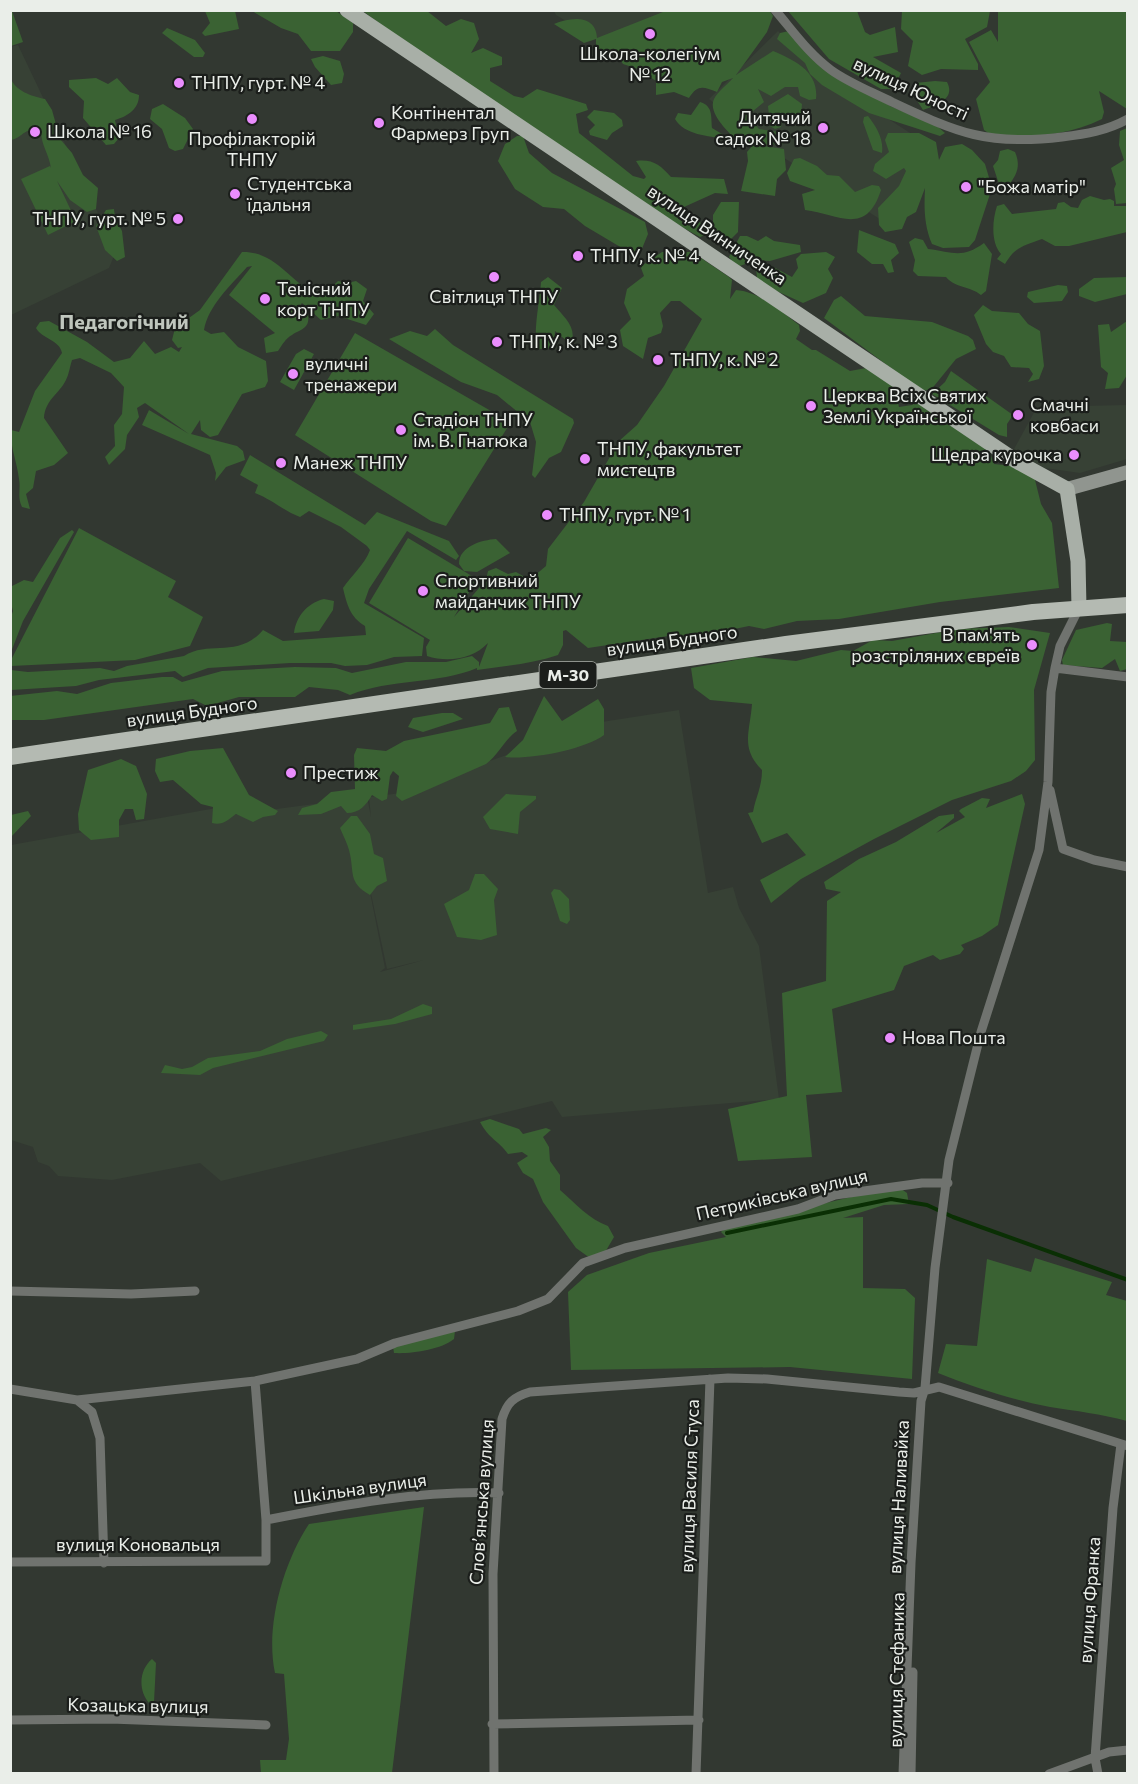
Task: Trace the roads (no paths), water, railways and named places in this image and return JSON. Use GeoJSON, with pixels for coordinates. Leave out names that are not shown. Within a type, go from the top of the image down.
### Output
{"type":"FeatureCollection","features":[{"type":"Feature","properties":{"kind":"highway","name":"вулиця Будного"},"geometry":{"type":"LineString","coordinates":[[10,757],[545,678],[1079,608],[1128,605]]}},
{"type":"Feature","properties":{"kind":"main road","name":"вулиця Винниченка"},"geometry":{"type":"LineString","coordinates":[[347,10],[1016,461],[1067,489]]}},
{"type":"Feature","properties":{"kind":"main road"},"geometry":{"type":"LineString","coordinates":[[1079,608],[1078,561],[1067,489],[1128,472]]}},
{"type":"Feature","properties":{"kind":"street","name":"вулиця Юності"},"geometry":{"type":"LineString","coordinates":[[775,10],[806,49],[833,71],[951,129],[990,139],[1031,140],[1093,133],[1110,129],[1128,119]]}},
{"type":"Feature","properties":{"kind":"street"},"geometry":{"type":"LineString","coordinates":[[1079,608],[1060,646],[1055,668],[1051,692],[1048,782],[1063,849],[1094,860],[1128,867]]}},
{"type":"Feature","properties":{"kind":"street"},"geometry":{"type":"LineString","coordinates":[[1055,668],[1128,677]]}},
{"type":"Feature","properties":{"kind":"street","name":"вулиця Наливайка"},"geometry":{"type":"LineString","coordinates":[[903,1773],[911,1563],[921,1401],[925,1388],[940,1223],[948,1183],[949,1160],[966,1085],[1039,850],[1048,782]]}},
{"type":"Feature","properties":{"kind":"street","name":"Петриківська вулиця"},"geometry":{"type":"LineString","coordinates":[[10,1389],[77,1400],[255,1381],[357,1359],[395,1343],[518,1311],[548,1299],[583,1263],[625,1248],[798,1209],[835,1195],[921,1183],[948,1183]]}},
{"type":"Feature","properties":{"kind":"street"},"geometry":{"type":"LineString","coordinates":[[10,1291],[131,1294],[195,1291]]}},
{"type":"Feature","properties":{"kind":"street","name":"вулиця Василя Стуса"},"geometry":{"type":"LineString","coordinates":[[696,1773],[710,1379],[767,1379],[899,1392],[914,1392],[939,1387],[1124,1445]]}},
{"type":"Feature","properties":{"kind":"street","name":"Словʼянська вулиця"},"geometry":{"type":"LineString","coordinates":[[494,1773],[493,1574],[502,1419],[506,1406],[516,1396],[530,1392],[710,1379]]}},
{"type":"Feature","properties":{"kind":"street"},"geometry":{"type":"LineString","coordinates":[[255,1381],[266,1520]]}},
{"type":"Feature","properties":{"kind":"street","name":"вулиця Стефаника"},"geometry":{"type":"LineString","coordinates":[[911,1773],[914,1611],[925,1388]]}},
{"type":"Feature","properties":{"kind":"street"},"geometry":{"type":"LineString","coordinates":[[77,1400],[92,1412],[100,1438],[104,1563]]}},
{"type":"Feature","properties":{"kind":"street","name":"вулиця Франка"},"geometry":{"type":"LineString","coordinates":[[1098,1773],[1095,1758],[1113,1508],[1124,1445]]}},
{"type":"Feature","properties":{"kind":"street","name":"Шкільна вулиця"},"geometry":{"type":"LineString","coordinates":[[266,1520],[333,1507],[459,1492],[499,1493]]}},
{"type":"Feature","properties":{"kind":"street","name":"вулиця Коновальця"},"geometry":{"type":"LineString","coordinates":[[10,1562],[266,1561],[266,1520]]}},
{"type":"Feature","properties":{"kind":"street","name":"Козацька вулиця"},"geometry":{"type":"LineString","coordinates":[[10,1720],[111,1719],[266,1725]]}},
{"type":"Feature","properties":{"kind":"street"},"geometry":{"type":"LineString","coordinates":[[492,1724],[699,1720]]}},
{"type":"Feature","properties":{"kind":"street"},"geometry":{"type":"LineString","coordinates":[[1049,1773],[1109,1752],[1128,1750]]}},
{"type":"Feature","properties":{"kind":"waterway"},"geometry":{"type":"LineString","coordinates":[[727,1233],[891,1199],[927,1205],[953,1217],[1128,1280]]}},
{"type":"Feature","properties":{"kind":"place","name":"Школа-колегіум № 12"},"geometry":{"type":"Point","coordinates":[650,34]}},
{"type":"Feature","properties":{"kind":"place","name":"ТНПУ, гурт. № 4"},"geometry":{"type":"Point","coordinates":[179,83]}},
{"type":"Feature","properties":{"kind":"place","name":"Профілакторій ТНПУ"},"geometry":{"type":"Point","coordinates":[252,119]}},
{"type":"Feature","properties":{"kind":"place","name":"Контінентал Фармерз Груп"},"geometry":{"type":"Point","coordinates":[379,123]}},
{"type":"Feature","properties":{"kind":"place","name":"Дитячий садок № 18"},"geometry":{"type":"Point","coordinates":[823,128]}},
{"type":"Feature","properties":{"kind":"place","name":"Школа № 16"},"geometry":{"type":"Point","coordinates":[35,132]}},
{"type":"Feature","properties":{"kind":"place","name":"\"Божа матір\""},"geometry":{"type":"Point","coordinates":[966,187]}},
{"type":"Feature","properties":{"kind":"place","name":"Студентська їдальня"},"geometry":{"type":"Point","coordinates":[235,194]}},
{"type":"Feature","properties":{"kind":"place","name":"ТНПУ, гурт. № 5"},"geometry":{"type":"Point","coordinates":[178,219]}},
{"type":"Feature","properties":{"kind":"place","name":"ТНПУ, к. № 4"},"geometry":{"type":"Point","coordinates":[578,256]}},
{"type":"Feature","properties":{"kind":"place","name":"Світлиця ТНПУ"},"geometry":{"type":"Point","coordinates":[494,277]}},
{"type":"Feature","properties":{"kind":"place","name":"Тенісний корт ТНПУ"},"geometry":{"type":"Point","coordinates":[265,299]}},
{"type":"Feature","properties":{"kind":"place","name":"ТНПУ, к. № 3"},"geometry":{"type":"Point","coordinates":[497,342]}},
{"type":"Feature","properties":{"kind":"place","name":"ТНПУ, к. № 2"},"geometry":{"type":"Point","coordinates":[658,360]}},
{"type":"Feature","properties":{"kind":"place","name":"вуличні тренажери"},"geometry":{"type":"Point","coordinates":[293,374]}},
{"type":"Feature","properties":{"kind":"place","name":"Церква Всіх Святих Землі Української"},"geometry":{"type":"Point","coordinates":[811,406]}},
{"type":"Feature","properties":{"kind":"place","name":"Смачні ковбаси"},"geometry":{"type":"Point","coordinates":[1018,415]}},
{"type":"Feature","properties":{"kind":"place","name":"Стадіон ТНПУ ім. В. Гнатюка"},"geometry":{"type":"Point","coordinates":[401,430]}},
{"type":"Feature","properties":{"kind":"place","name":"Щедра курочка"},"geometry":{"type":"Point","coordinates":[1074,455]}},
{"type":"Feature","properties":{"kind":"place","name":"ТНПУ, факультет мистецтв"},"geometry":{"type":"Point","coordinates":[585,459]}},
{"type":"Feature","properties":{"kind":"place","name":"Манеж ТНПУ"},"geometry":{"type":"Point","coordinates":[281,463]}},
{"type":"Feature","properties":{"kind":"place","name":"ТНПУ, гурт. № 1"},"geometry":{"type":"Point","coordinates":[547,515]}},
{"type":"Feature","properties":{"kind":"place","name":"Спортивний майданчик ТНПУ"},"geometry":{"type":"Point","coordinates":[423,591]}},
{"type":"Feature","properties":{"kind":"place","name":"В пам'ять розстріляних євреїв"},"geometry":{"type":"Point","coordinates":[1032,645]}},
{"type":"Feature","properties":{"kind":"place","name":"Престиж"},"geometry":{"type":"Point","coordinates":[291,773]}},
{"type":"Feature","properties":{"kind":"place","name":"Нова Пошта"},"geometry":{"type":"Point","coordinates":[890,1038]}},
{"type":"Feature","properties":{"kind":"district","name":"Педагогічний"},"geometry":{"type":"Point","coordinates":[124,322]}}]}
